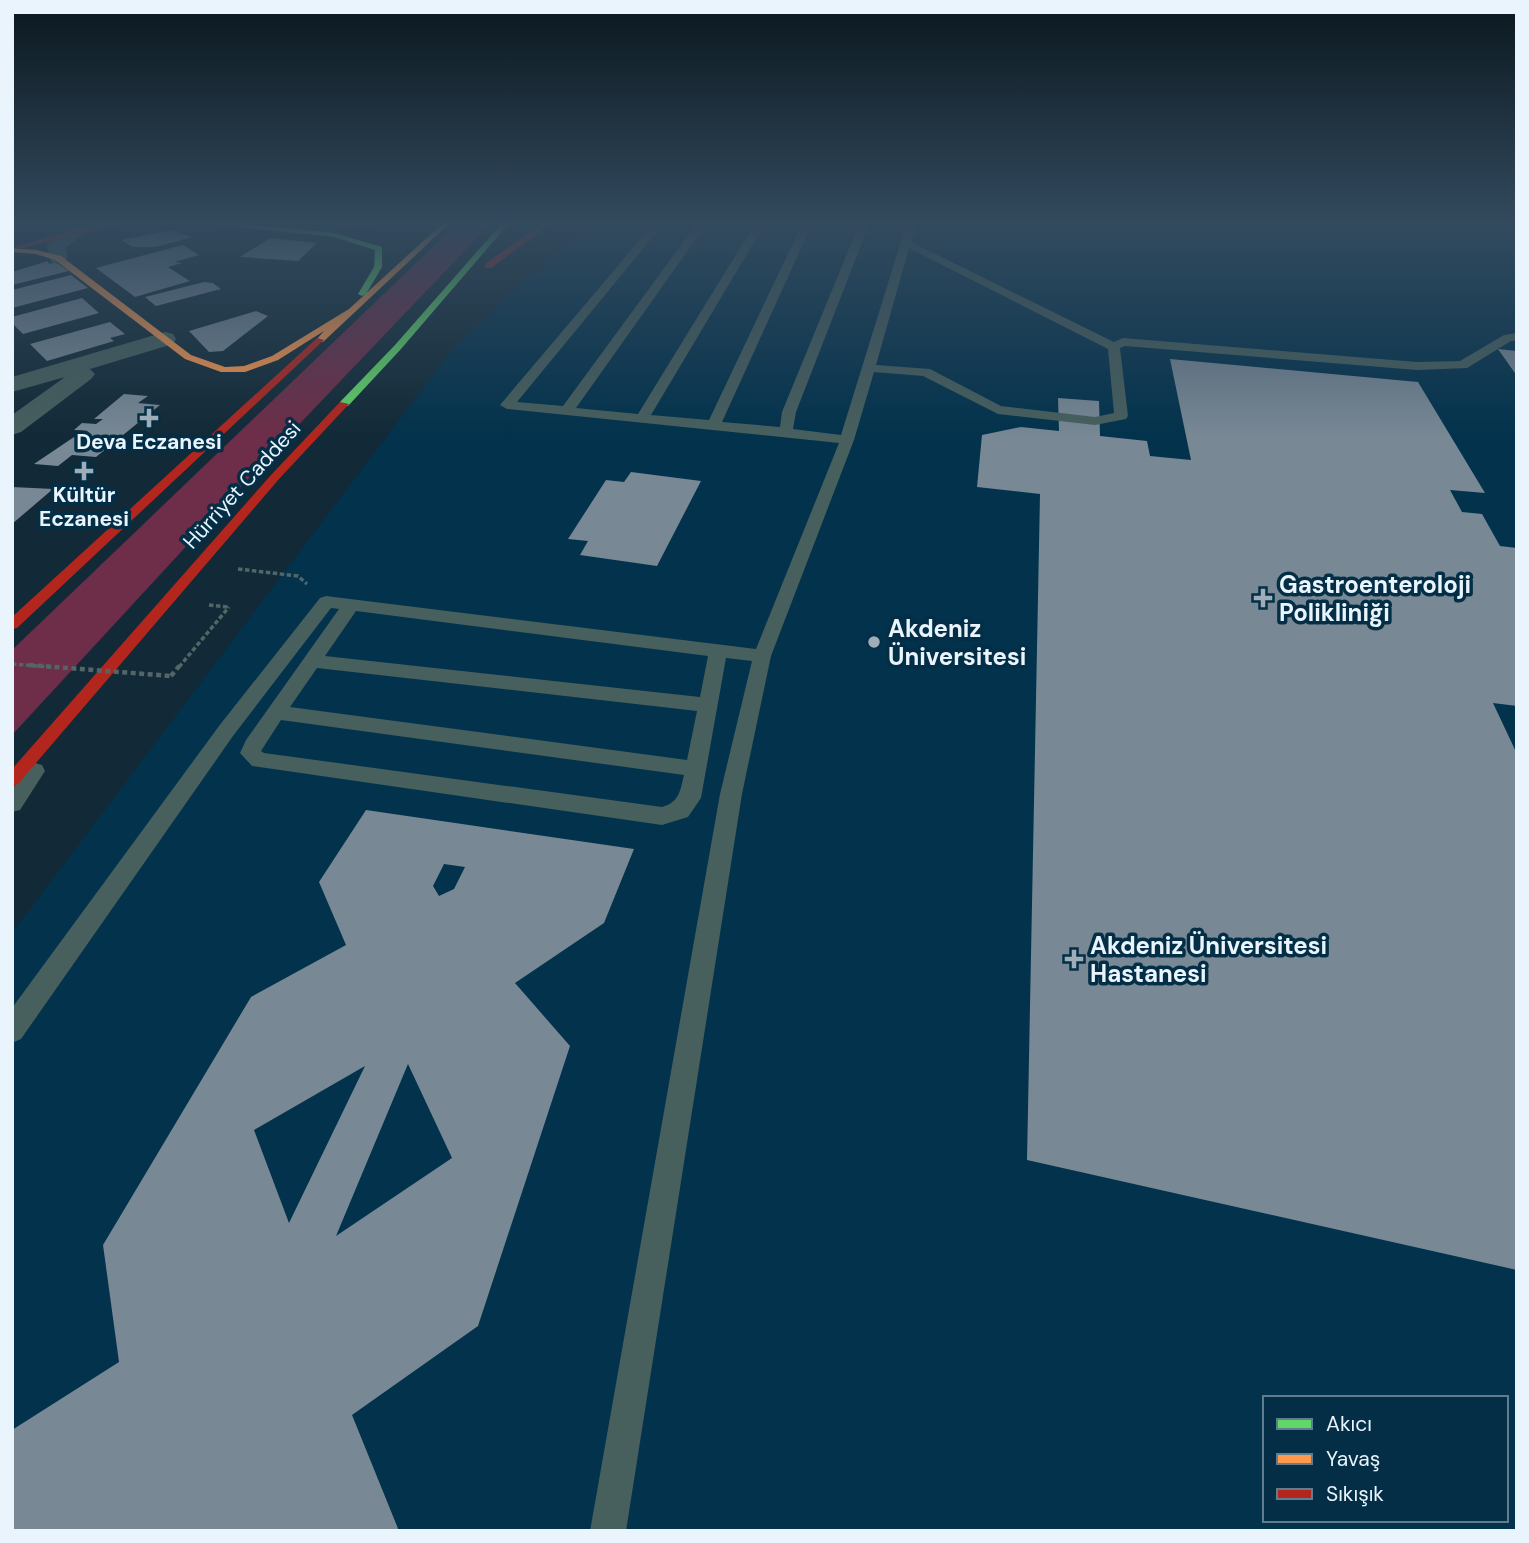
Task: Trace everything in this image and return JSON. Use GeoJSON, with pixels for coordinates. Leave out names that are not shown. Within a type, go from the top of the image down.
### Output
{"type":"FeatureCollection","features":[{"type":"Feature","properties":{"kind":"main road"},"geometry":{"type":"LineString","coordinates":[[106,294],[188,357],[224,370],[245,369],[275,358],[351,311],[362,294]]}},
{"type":"Feature","properties":{"kind":"main road","name":"Hürriyet Caddesi"},"geometry":{"type":"LineString","coordinates":[[12,627],[370,294]]}},
{"type":"Feature","properties":{"kind":"main road","name":"Hürriyet Caddesi"},"geometry":{"type":"LineString","coordinates":[[12,780],[275,477],[445,294]]}},
{"type":"Feature","properties":{"kind":"main road"},"geometry":{"type":"LineString","coordinates":[[398,347],[456,294]]}},
{"type":"Feature","properties":{"kind":"main road"},"geometry":{"type":"LineString","coordinates":[[12,760],[275,477]]}},
{"type":"Feature","properties":{"kind":"street"},"geometry":{"type":"LineString","coordinates":[[12,386],[165,339]]}},
{"type":"Feature","properties":{"kind":"street"},"geometry":{"type":"LineString","coordinates":[[12,427],[106,357]]}},
{"type":"Feature","properties":{"kind":"street"},"geometry":{"type":"LineString","coordinates":[[12,386],[44,384],[52,387],[54,396]]}},
{"type":"Feature","properties":{"kind":"lane"},"geometry":{"type":"LineString","coordinates":[[600,294],[507,405],[847,440]]}},
{"type":"Feature","properties":{"kind":"lane"},"geometry":{"type":"LineString","coordinates":[[567,411],[651,294]]}},
{"type":"Feature","properties":{"kind":"lane"},"geometry":{"type":"LineString","coordinates":[[642,418],[717,294]]}},
{"type":"Feature","properties":{"kind":"lane"},"geometry":{"type":"LineString","coordinates":[[713,426],[774,294]]}},
{"type":"Feature","properties":{"kind":"lane"},"geometry":{"type":"LineString","coordinates":[[786,432],[789,412],[836,294]]}},
{"type":"Feature","properties":{"kind":"lane"},"geometry":{"type":"LineString","coordinates":[[608,1531],[731,794],[762,656],[847,440],[890,294]]}},
{"type":"Feature","properties":{"kind":"lane"},"geometry":{"type":"LineString","coordinates":[[1009,294],[1115,347]]}},
{"type":"Feature","properties":{"kind":"lane"},"geometry":{"type":"LineString","coordinates":[[1115,347],[1123,342],[1417,366],[1463,365],[1508,338],[1517,337]]}},
{"type":"Feature","properties":{"kind":"lane"},"geometry":{"type":"LineString","coordinates":[[868,368],[926,372],[998,410],[1095,421],[1121,416],[1115,347]]}},
{"type":"Feature","properties":{"kind":"lane"},"geometry":{"type":"LineString","coordinates":[[12,1030],[226,731],[326,601],[762,656]]}},
{"type":"Feature","properties":{"kind":"lane"},"geometry":{"type":"LineString","coordinates":[[351,605],[250,753],[259,760],[662,816],[680,811],[690,798],[718,651]]}},
{"type":"Feature","properties":{"kind":"lane"},"geometry":{"type":"LineString","coordinates":[[312,661],[708,705]]}},
{"type":"Feature","properties":{"kind":"lane"},"geometry":{"type":"LineString","coordinates":[[12,804],[90,690]]}},
{"type":"Feature","properties":{"kind":"lane"},"geometry":{"type":"LineString","coordinates":[[276,712],[696,769]]}},
{"type":"Feature","properties":{"kind":"path"},"geometry":{"type":"LineString","coordinates":[[237,569],[298,576],[326,601]]}},
{"type":"Feature","properties":{"kind":"path"},"geometry":{"type":"LineString","coordinates":[[12,664],[171,676],[229,607],[203,605]]}},
{"type":"Feature","properties":{"kind":"shaded area"},"geometry":{"type":"Polygon","coordinates":[[[384,294],[423,294],[12,735],[12,650],[384,294]]]}},
{"type":"Feature","properties":{"kind":"shaded area","name":"Akdeniz Üniversitesi"},"geometry":{"type":"Polygon","coordinates":[[[511,294],[1517,294],[1517,1531],[12,1531],[12,933],[452,350],[511,294]]]}},
{"type":"Feature","properties":{"kind":"building"},"geometry":{"type":"Polygon","coordinates":[[[12,294],[65,294],[12,308],[12,294]]]}},
{"type":"Feature","properties":{"kind":"building"},"geometry":{"type":"Polygon","coordinates":[[[157,294],[202,294],[156,306],[145,297],[157,294]]]}},
{"type":"Feature","properties":{"kind":"building"},"geometry":{"type":"Polygon","coordinates":[[[82,298],[99,313],[23,334],[12,323],[12,317],[82,298]]]}},
{"type":"Feature","properties":{"kind":"building"},"geometry":{"type":"Polygon","coordinates":[[[256,311],[268,316],[223,351],[209,352],[189,331],[256,311]]]}},
{"type":"Feature","properties":{"kind":"building"},"geometry":{"type":"Polygon","coordinates":[[[110,322],[125,334],[110,338],[114,341],[47,361],[30,344],[110,322]]]}},
{"type":"Feature","properties":{"kind":"building"},"geometry":{"type":"Polygon","coordinates":[[[1498,349],[1517,351],[1517,376],[1498,349]]]}},
{"type":"Feature","properties":{"kind":"building"},"geometry":{"type":"Polygon","coordinates":[[[1170,359],[1418,382],[1485,493],[1450,490],[1462,512],[1482,514],[1500,546],[1517,548],[1517,706],[1493,703],[1517,754],[1517,1270],[1027,1160],[1040,494],[977,487],[982,435],[1021,427],[1059,431],[1058,398],[1099,401],[1100,436],[1147,441],[1150,456],[1191,460],[1170,359]]]}},
{"type":"Feature","properties":{"kind":"building"},"geometry":{"type":"Polygon","coordinates":[[[124,394],[148,396],[138,403],[160,405],[96,457],[72,455],[58,466],[34,464],[74,437],[80,437],[88,431],[74,430],[82,423],[96,424],[103,419],[94,419],[124,394]]]}},
{"type":"Feature","properties":{"kind":"building"},"geometry":{"type":"Polygon","coordinates":[[[631,472],[701,481],[657,566],[580,555],[588,541],[568,539],[606,480],[624,482],[631,472]]]}},
{"type":"Feature","properties":{"kind":"building"},"geometry":{"type":"Polygon","coordinates":[[[12,487],[53,489],[12,524],[12,487]]]}},
{"type":"Feature","properties":{"kind":"building"},"geometry":{"type":"Polygon","coordinates":[[[366,810],[634,849],[604,923],[515,983],[570,1046],[478,1326],[352,1415],[399,1531],[12,1531],[12,1430],[119,1362],[103,1245],[251,997],[346,945],[319,882],[366,810]],[[444,864],[433,886],[439,896],[454,889],[465,867],[444,864]],[[408,1064],[336,1236],[452,1158],[408,1064]],[[365,1066],[254,1130],[289,1223],[365,1066]]]}},
{"type":"Feature","properties":{"kind":"traffic: fast"},"geometry":{"type":"LineString","coordinates":[[344,404],[444,294]]}},
{"type":"Feature","properties":{"kind":"traffic: slow"},"geometry":{"type":"LineString","coordinates":[[105,294],[188,357],[224,370],[245,369],[275,358],[351,311]]}},
{"type":"Feature","properties":{"kind":"traffic: slow"},"geometry":{"type":"LineString","coordinates":[[320,340],[370,294]]}},
{"type":"Feature","properties":{"kind":"traffic: jam"},"geometry":{"type":"LineString","coordinates":[[12,625],[320,340]]}},
{"type":"Feature","properties":{"kind":"traffic: jam"},"geometry":{"type":"LineString","coordinates":[[12,780],[275,477],[344,404]]}},
{"type":"Feature","properties":{"kind":"place","name":"Deva Eczanesi"},"geometry":{"type":"Point","coordinates":[149,418]}},
{"type":"Feature","properties":{"kind":"place","name":"Kültür Eczanesi"},"geometry":{"type":"Point","coordinates":[84,471]}},
{"type":"Feature","properties":{"kind":"place","name":"Gastroenteroloji Polikliniği"},"geometry":{"type":"Point","coordinates":[1263,598]}},
{"type":"Feature","properties":{"kind":"place","name":"Akdeniz Üniversitesi"},"geometry":{"type":"Point","coordinates":[874,642]}},
{"type":"Feature","properties":{"kind":"place","name":"Akdeniz Üniversitesi Hastanesi"},"geometry":{"type":"Point","coordinates":[1074,959]}}]}
